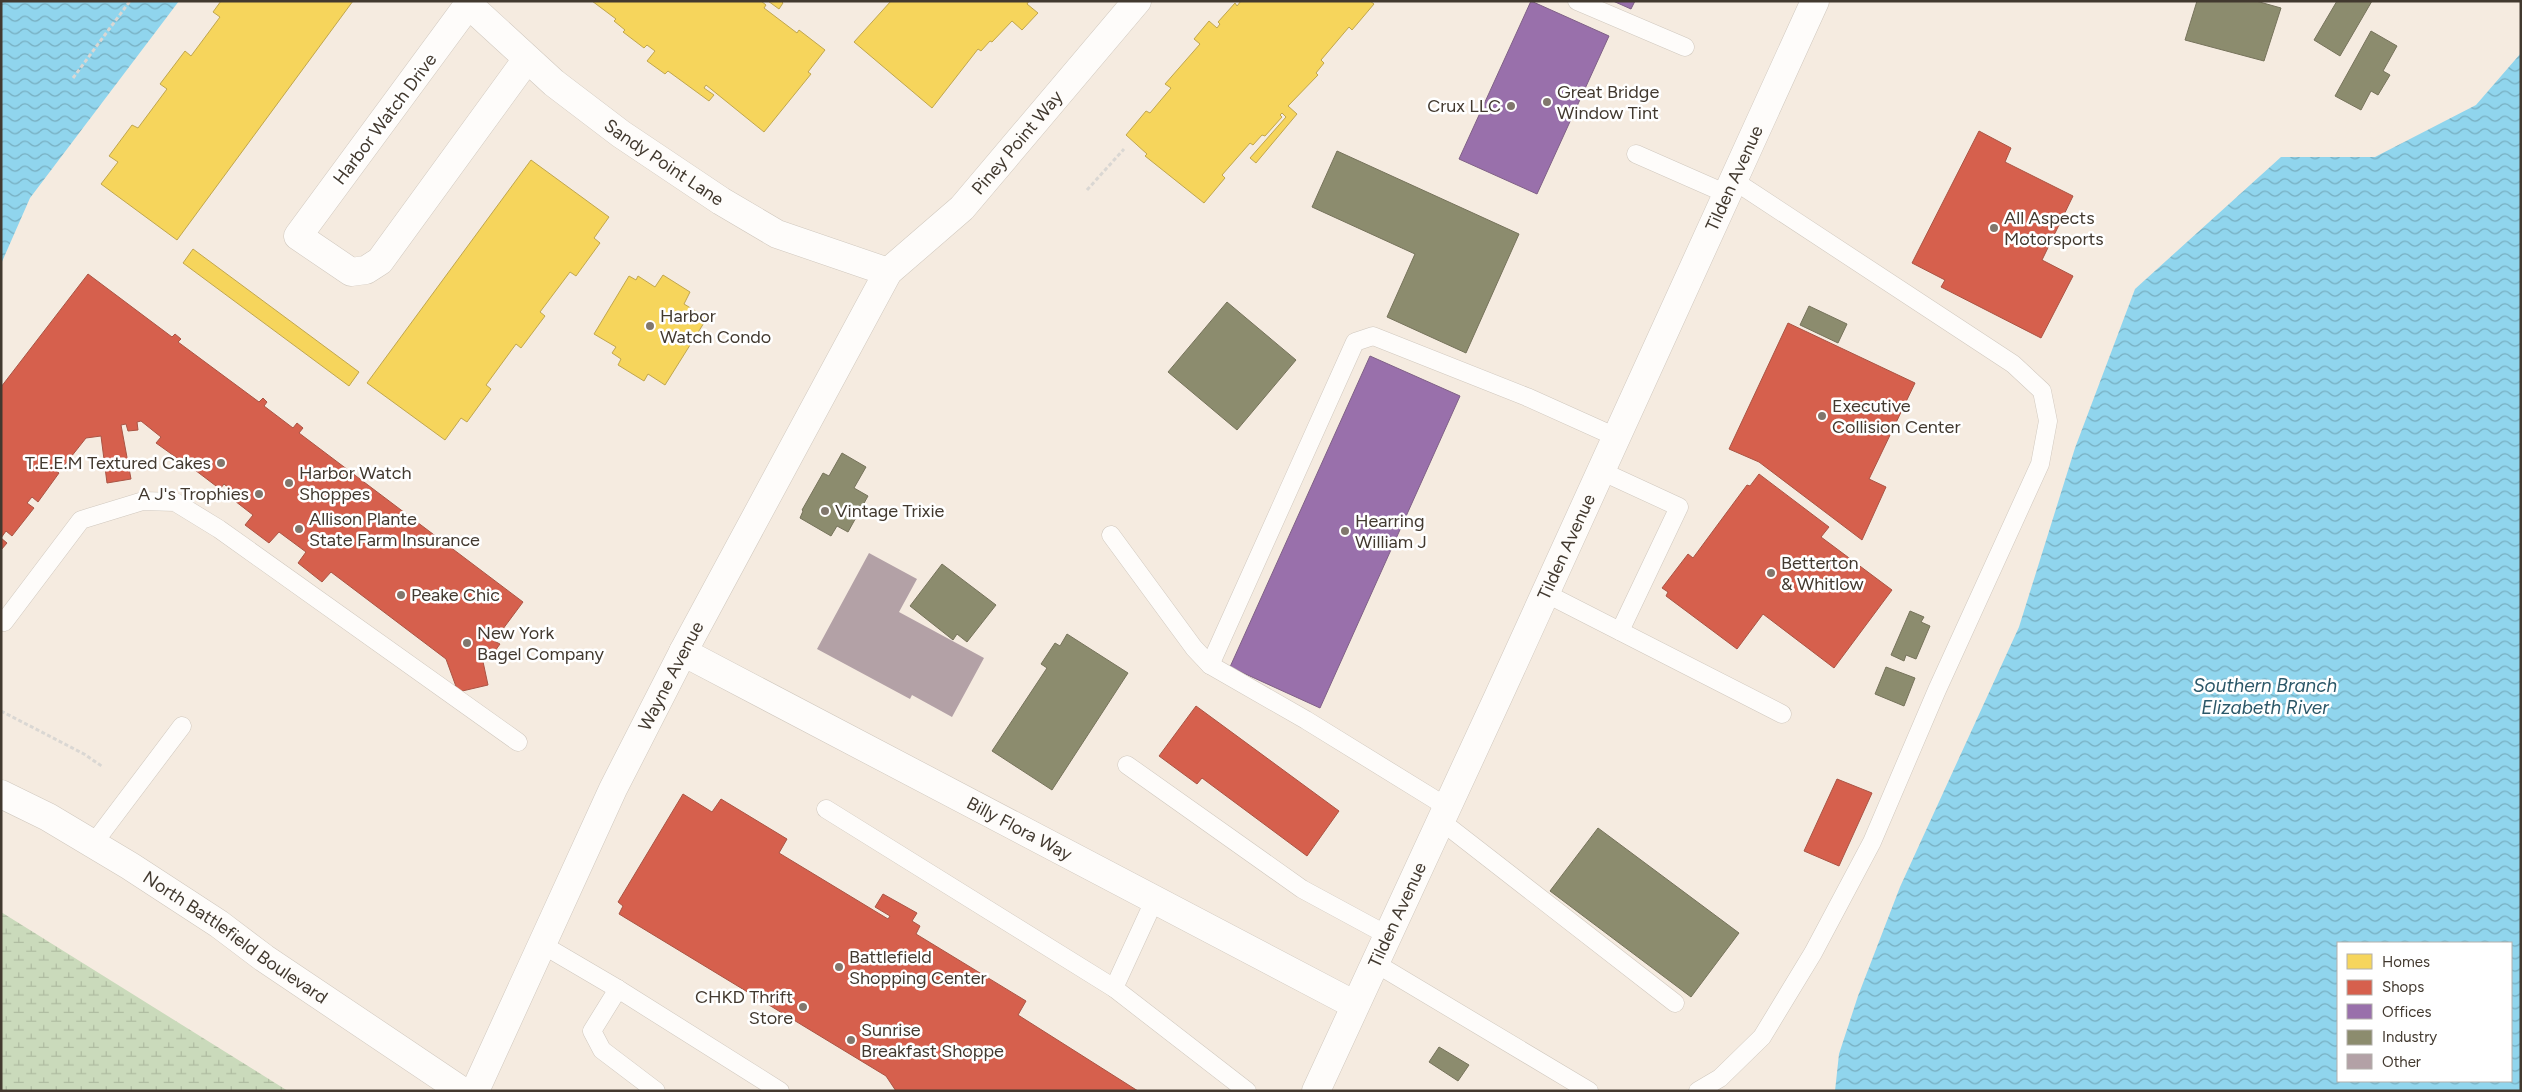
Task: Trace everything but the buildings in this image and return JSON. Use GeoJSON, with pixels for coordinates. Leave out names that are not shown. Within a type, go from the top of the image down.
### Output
{"type":"FeatureCollection","features":[{"type":"Feature","properties":{"kind":"street","name":"Piney Point Way"},"geometry":{"type":"LineString","coordinates":[[888,272],[962,208],[1136,1]]}},
{"type":"Feature","properties":{"kind":"street","name":"Tilden Avenue"},"geometry":{"type":"LineString","coordinates":[[1316,1091],[1815,1]]}},
{"type":"Feature","properties":{"kind":"street","name":"Sandy Point Lane"},"geometry":{"type":"LineString","coordinates":[[470,3],[554,83],[621,134],[721,202],[777,234],[888,272]]}},
{"type":"Feature","properties":{"kind":"street","name":"Harbor Watch Drive"},"geometry":{"type":"LineString","coordinates":[[470,3],[298,236],[351,272],[366,270],[380,261],[528,58]]}},
{"type":"Feature","properties":{"kind":"street","name":"Wayne Avenue"},"geometry":{"type":"LineString","coordinates":[[475,1091],[613,789],[683,652],[888,272]]}},
{"type":"Feature","properties":{"kind":"street","name":"Billy Flora Way"},"geometry":{"type":"LineString","coordinates":[[683,652],[1355,1005]]}},
{"type":"Feature","properties":{"kind":"street","name":"North Battlefield Boulevard"},"geometry":{"type":"LineString","coordinates":[[1,794],[48,817],[219,924],[264,958],[462,1091]]}},
{"type":"Feature","properties":{"kind":"lane"},"geometry":{"type":"LineString","coordinates":[[1577,1],[1685,47]]}},
{"type":"Feature","properties":{"kind":"lane"},"geometry":{"type":"LineString","coordinates":[[1636,154],[1730,187],[2013,364],[2042,391],[2048,421],[2040,464],[1937,690],[1872,842],[1813,953],[1762,1037],[1720,1078],[1698,1091]]}},
{"type":"Feature","properties":{"kind":"lane"},"geometry":{"type":"LineString","coordinates":[[1210,665],[1355,342],[1373,336],[1527,397],[1616,437]]}},
{"type":"Feature","properties":{"kind":"lane"},"geometry":{"type":"LineString","coordinates":[[1601,471],[1679,507],[1620,631]]}},
{"type":"Feature","properties":{"kind":"lane"},"geometry":{"type":"LineString","coordinates":[[4,622],[81,520],[143,501],[175,502],[219,529],[518,742]]}},
{"type":"Feature","properties":{"kind":"lane"},"geometry":{"type":"LineString","coordinates":[[1111,535],[1194,648],[1210,665],[1306,720],[1444,814],[1675,1003]]}},
{"type":"Feature","properties":{"kind":"lane"},"geometry":{"type":"LineString","coordinates":[[1545,593],[1782,714]]}},
{"type":"Feature","properties":{"kind":"lane"},"geometry":{"type":"LineString","coordinates":[[93,844],[182,726]]}},
{"type":"Feature","properties":{"kind":"lane"},"geometry":{"type":"LineString","coordinates":[[1127,765],[1302,889],[1387,935]]}},
{"type":"Feature","properties":{"kind":"lane"},"geometry":{"type":"LineString","coordinates":[[826,809],[1114,988],[1247,1091]]}},
{"type":"Feature","properties":{"kind":"lane"},"geometry":{"type":"LineString","coordinates":[[1114,988],[1154,901]]}},
{"type":"Feature","properties":{"kind":"lane"},"geometry":{"type":"LineString","coordinates":[[543,945],[618,989],[780,1091]]}},
{"type":"Feature","properties":{"kind":"lane"},"geometry":{"type":"LineString","coordinates":[[1375,963],[1589,1091]]}},
{"type":"Feature","properties":{"kind":"lane"},"geometry":{"type":"LineString","coordinates":[[618,989],[592,1031],[602,1050],[656,1091]]}},
{"type":"Feature","properties":{"kind":"path"},"geometry":{"type":"LineString","coordinates":[[73,78],[130,1]]}},
{"type":"Feature","properties":{"kind":"path"},"geometry":{"type":"LineString","coordinates":[[1087,190],[1124,149]]}},
{"type":"Feature","properties":{"kind":"path"},"geometry":{"type":"LineString","coordinates":[[1,711],[84,754],[103,768]]}},
{"type":"Feature","properties":{"kind":"green space"},"geometry":{"type":"Polygon","coordinates":[[[1,912],[288,1091],[1,1091],[1,912]]]}},
{"type":"Feature","properties":{"kind":"water"},"geometry":{"type":"Polygon","coordinates":[[[1,1],[179,1],[30,198],[1,264],[1,1]]]}},
{"type":"Feature","properties":{"kind":"water","name":"Southern Branch Elizabeth River"},"geometry":{"type":"Polygon","coordinates":[[[2521,53],[2521,1091],[1835,1091],[1839,1054],[1858,996],[1900,887],[2019,627],[2075,448],[2135,289],[2281,157],[2375,157],[2476,105],[2521,53]]]}},
{"type":"Feature","properties":{"kind":"place","name":"Great Bridge Window Tint"},"geometry":{"type":"Point","coordinates":[1547,102]}},
{"type":"Feature","properties":{"kind":"place","name":"Crux LLC"},"geometry":{"type":"Point","coordinates":[1511,106]}},
{"type":"Feature","properties":{"kind":"place","name":"All Aspects Motorsports"},"geometry":{"type":"Point","coordinates":[1994,228]}},
{"type":"Feature","properties":{"kind":"place","name":"Harbor Watch Condo"},"geometry":{"type":"Point","coordinates":[650,326]}},
{"type":"Feature","properties":{"kind":"place","name":"Executive Collision Center"},"geometry":{"type":"Point","coordinates":[1822,416]}},
{"type":"Feature","properties":{"kind":"place","name":"T.E.E.M Textured Cakes"},"geometry":{"type":"Point","coordinates":[221,463]}},
{"type":"Feature","properties":{"kind":"place","name":"Harbor Watch Shoppes"},"geometry":{"type":"Point","coordinates":[289,483]}},
{"type":"Feature","properties":{"kind":"place","name":"A J's Trophies"},"geometry":{"type":"Point","coordinates":[259,494]}},
{"type":"Feature","properties":{"kind":"place","name":"Vintage Trixie"},"geometry":{"type":"Point","coordinates":[825,511]}},
{"type":"Feature","properties":{"kind":"place","name":"Allison Plante State Farm Insurance"},"geometry":{"type":"Point","coordinates":[299,529]}},
{"type":"Feature","properties":{"kind":"place","name":"Hearring William J"},"geometry":{"type":"Point","coordinates":[1345,531]}},
{"type":"Feature","properties":{"kind":"place","name":"Betterton & Whitlow"},"geometry":{"type":"Point","coordinates":[1771,573]}},
{"type":"Feature","properties":{"kind":"place","name":"Peake Chic"},"geometry":{"type":"Point","coordinates":[401,595]}},
{"type":"Feature","properties":{"kind":"place","name":"New York Bagel Company"},"geometry":{"type":"Point","coordinates":[467,643]}},
{"type":"Feature","properties":{"kind":"place","name":"Battlefield Shopping Center"},"geometry":{"type":"Point","coordinates":[839,967]}},
{"type":"Feature","properties":{"kind":"place","name":"CHKD Thrift Store"},"geometry":{"type":"Point","coordinates":[803,1007]}},
{"type":"Feature","properties":{"kind":"place","name":"Sunrise Breakfast Shoppe"},"geometry":{"type":"Point","coordinates":[851,1040]}}]}
